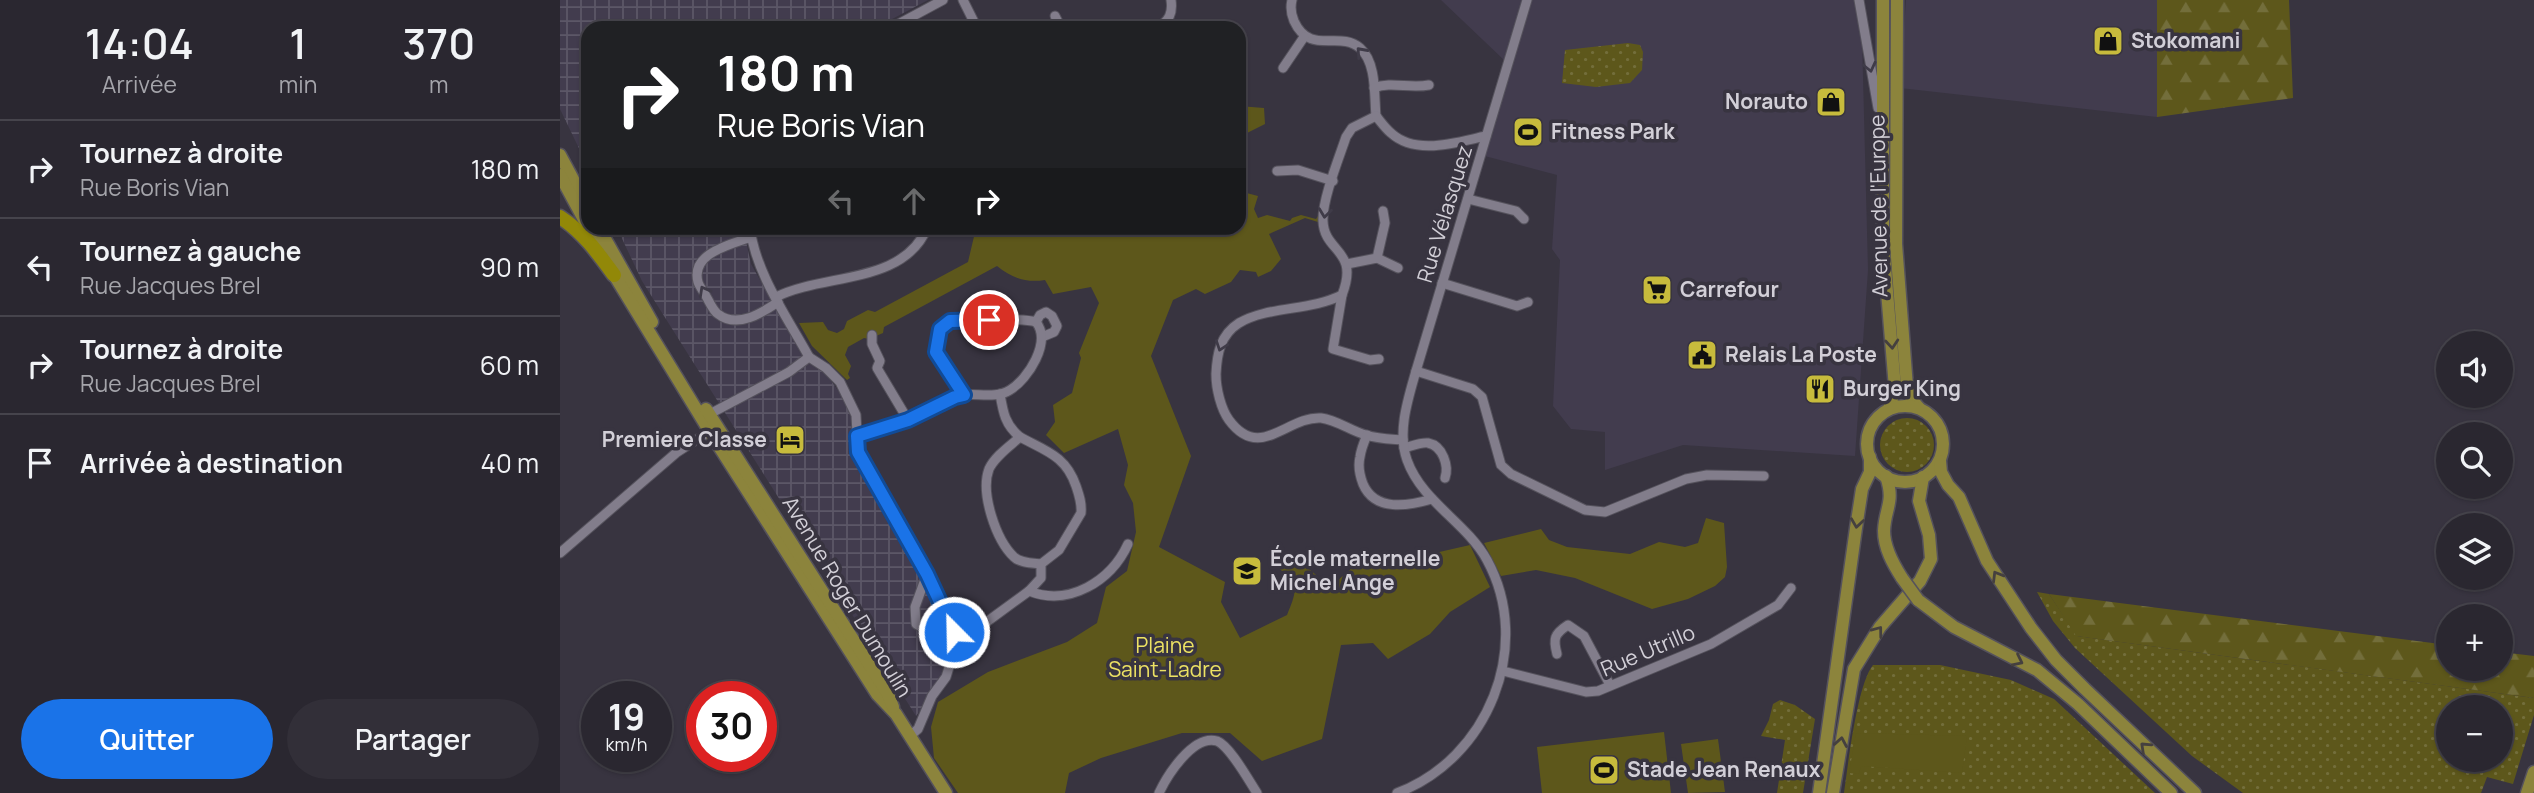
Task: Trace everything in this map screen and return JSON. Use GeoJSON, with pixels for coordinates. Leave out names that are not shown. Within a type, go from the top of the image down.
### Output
{"type":"FeatureCollection","features":[{"type":"Feature","properties":{"kind":"highway"},"geometry":{"type":"LineString","coordinates":[[560,217],[581,233]]}},
{"type":"Feature","properties":{"kind":"highway"},"geometry":{"type":"LineString","coordinates":[[583,235],[614,275]]}},
{"type":"Feature","properties":{"kind":"main road","name":"Avenue de l'Europe"},"geometry":{"type":"LineString","coordinates":[[1881,0],[1883,243],[1895,388],[1889,409]]}},
{"type":"Feature","properties":{"kind":"main road","name":"Avenue de l'Europe"},"geometry":{"type":"LineString","coordinates":[[1896,0],[1896,244],[1907,387],[1919,408]]}},
{"type":"Feature","properties":{"kind":"main road"},"geometry":{"type":"LineString","coordinates":[[560,155],[581,194]]}},
{"type":"Feature","properties":{"kind":"main road","name":"Avenue Roger Dumoulin"},"geometry":{"type":"LineString","coordinates":[[560,175],[581,214]]}},
{"type":"Feature","properties":{"kind":"main road","name":"Avenue Roger Dumoulin"},"geometry":{"type":"LineString","coordinates":[[592,235],[614,275],[706,416]]}},
{"type":"Feature","properties":{"kind":"main road","name":"Avenue Roger Dumoulin"},"geometry":{"type":"LineString","coordinates":[[603,235],[713,429],[888,694],[896,714],[946,793]]}},
{"type":"Feature","properties":{"kind":"main road"},"geometry":{"type":"LineString","coordinates":[[1819,793],[1862,489],[1870,472],[1867,442],[1877,418],[1889,409],[1904,406],[1919,408],[1931,415],[1942,433],[1940,461],[1948,485],[1959,497],[1987,561],[2031,628],[2075,680],[2195,793]]}},
{"type":"Feature","properties":{"kind":"main road"},"geometry":{"type":"LineString","coordinates":[[1870,457],[1886,476],[1901,482],[1923,477],[1940,461]]}},
{"type":"Feature","properties":{"kind":"main road"},"geometry":{"type":"LineString","coordinates":[[1886,476],[1891,494],[1884,530],[1885,542],[1895,566],[1918,600],[1954,627],[2037,670],[2078,704],[2171,793]]}},
{"type":"Feature","properties":{"kind":"main road"},"geometry":{"type":"LineString","coordinates":[[1833,793],[1854,669],[1880,627],[1920,581],[1931,559],[1929,535],[1919,500],[1923,477]]}},
{"type":"Feature","properties":{"kind":"main road"},"geometry":{"type":"LineString","coordinates":[[2527,793],[2534,772]]}},
{"type":"Feature","properties":{"kind":"street"},"geometry":{"type":"LineString","coordinates":[[904,21],[943,0]]}},
{"type":"Feature","properties":{"kind":"street"},"geometry":{"type":"LineString","coordinates":[[963,0],[974,21]]}},
{"type":"Feature","properties":{"kind":"street"},"geometry":{"type":"LineString","coordinates":[[1167,21],[1172,10],[1171,0]]}},
{"type":"Feature","properties":{"kind":"street"},"geometry":{"type":"LineString","coordinates":[[1292,0],[1292,16],[1304,37],[1315,41],[1352,43],[1368,57],[1376,116],[1391,134],[1413,144],[1444,144],[1486,136]]}},
{"type":"Feature","properties":{"kind":"street","name":"Rue Vélasquez"},"geometry":{"type":"LineString","coordinates":[[1404,444],[1405,414],[1416,372],[1527,0]]}},
{"type":"Feature","properties":{"kind":"street","name":"Avenue de l'Europe"},"geometry":{"type":"LineString","coordinates":[[1859,0],[1884,149]]}},
{"type":"Feature","properties":{"kind":"street"},"geometry":{"type":"LineString","coordinates":[[1896,62],[1903,0]]}},
{"type":"Feature","properties":{"kind":"street"},"geometry":{"type":"LineString","coordinates":[[1055,16],[1058,21]]}},
{"type":"Feature","properties":{"kind":"street"},"geometry":{"type":"LineString","coordinates":[[1283,68],[1304,37]]}},
{"type":"Feature","properties":{"kind":"street"},"geometry":{"type":"LineString","coordinates":[[1374,88],[1382,85],[1417,88],[1429,85]]}},
{"type":"Feature","properties":{"kind":"street"},"geometry":{"type":"LineString","coordinates":[[1376,116],[1352,128],[1346,136],[1323,212],[1324,227],[1347,264],[1333,349],[1370,360],[1379,359]]}},
{"type":"Feature","properties":{"kind":"street"},"geometry":{"type":"LineString","coordinates":[[1277,171],[1298,170],[1333,181]]}},
{"type":"Feature","properties":{"kind":"street"},"geometry":{"type":"LineString","coordinates":[[1468,199],[1516,211],[1524,219]]}},
{"type":"Feature","properties":{"kind":"street"},"geometry":{"type":"LineString","coordinates":[[1377,258],[1385,223],[1383,211]]}},
{"type":"Feature","properties":{"kind":"street"},"geometry":{"type":"LineString","coordinates":[[744,235],[705,258],[698,268],[698,281],[717,314],[732,320],[744,320],[796,289],[879,269],[906,257],[920,243],[924,235]]}},
{"type":"Feature","properties":{"kind":"street"},"geometry":{"type":"LineString","coordinates":[[751,235],[764,276],[809,357],[826,368],[840,382],[856,415],[858,452],[927,574],[953,629],[954,651],[946,677],[932,696],[918,729],[910,736]]}},
{"type":"Feature","properties":{"kind":"street"},"geometry":{"type":"LineString","coordinates":[[1347,264],[1377,258],[1398,268]]}},
{"type":"Feature","properties":{"kind":"street"},"geometry":{"type":"LineString","coordinates":[[1442,283],[1517,306],[1528,303]]}},
{"type":"Feature","properties":{"kind":"street"},"geometry":{"type":"LineString","coordinates":[[1342,295],[1320,303],[1252,317],[1233,327],[1221,343],[1216,378],[1226,416],[1243,434],[1253,438],[1267,437],[1320,418],[1367,435],[1404,444],[1427,443],[1433,445],[1443,456],[1447,472],[1445,478]]}},
{"type":"Feature","properties":{"kind":"street"},"geometry":{"type":"LineString","coordinates":[[1033,321],[1046,312],[1052,316],[1057,326],[1054,332],[1042,337]]}},
{"type":"Feature","properties":{"kind":"street"},"geometry":{"type":"LineString","coordinates":[[857,436],[908,420],[955,397],[1000,394],[1010,390],[1027,373],[1042,337],[1042,332],[1033,321],[1011,318],[967,323],[950,321],[940,329],[936,352],[964,395]]}},
{"type":"Feature","properties":{"kind":"street"},"geometry":{"type":"LineString","coordinates":[[873,335],[872,344],[880,361],[877,368],[908,420]]}},
{"type":"Feature","properties":{"kind":"street"},"geometry":{"type":"LineString","coordinates":[[706,416],[789,372],[809,357]]}},
{"type":"Feature","properties":{"kind":"street"},"geometry":{"type":"LineString","coordinates":[[1416,372],[1473,389],[1482,397],[1501,465],[1511,474],[1585,510],[1605,512],[1686,479],[1707,475],[1765,476]]}},
{"type":"Feature","properties":{"kind":"street"},"geometry":{"type":"LineString","coordinates":[[1000,394],[1009,428],[1020,437],[1062,459],[1072,475],[1082,506],[1076,523],[1059,550],[1041,564],[1014,558],[992,522],[989,508],[990,466],[1020,437]]}},
{"type":"Feature","properties":{"kind":"street"},"geometry":{"type":"LineString","coordinates":[[560,553],[676,453],[713,429]]}},
{"type":"Feature","properties":{"kind":"street"},"geometry":{"type":"LineString","coordinates":[[1367,435],[1359,458],[1359,470],[1367,492],[1378,501],[1393,505],[1412,505],[1432,499]]}},
{"type":"Feature","properties":{"kind":"street"},"geometry":{"type":"LineString","coordinates":[[1397,793],[1424,780],[1458,754],[1478,728],[1493,701],[1503,671],[1506,622],[1500,593],[1490,568],[1470,535],[1432,499],[1415,477],[1404,444]]}},
{"type":"Feature","properties":{"kind":"street"},"geometry":{"type":"LineString","coordinates":[[1029,590],[1052,597],[1071,594],[1111,571],[1120,562],[1128,544]]}},
{"type":"Feature","properties":{"kind":"street"},"geometry":{"type":"LineString","coordinates":[[927,574],[915,607],[916,624],[929,632],[977,629],[1041,578],[1041,564]]}},
{"type":"Feature","properties":{"kind":"street","name":"Rue Utrillo"},"geometry":{"type":"LineString","coordinates":[[1503,671],[1586,692],[1598,691],[1711,644],[1778,605],[1791,588]]}},
{"type":"Feature","properties":{"kind":"street"},"geometry":{"type":"LineString","coordinates":[[1557,654],[1553,641],[1557,632],[1568,625],[1584,636],[1610,685]]}},
{"type":"Feature","properties":{"kind":"street"},"geometry":{"type":"LineString","coordinates":[[1159,793],[1172,768],[1203,743],[1212,741],[1222,745],[1235,759],[1257,793]]}},
{"type":"Feature","properties":{"kind":"shaded area"},"geometry":{"type":"Polygon","coordinates":[[[560,0],[928,0],[888,21],[581,21],[581,152],[560,109],[560,0]]]}},
{"type":"Feature","properties":{"kind":"shaded area"},"geometry":{"type":"Polygon","coordinates":[[[1441,0],[1861,0],[1868,270],[1855,456],[1683,445],[1605,470],[1605,432],[1571,429],[1553,406],[1560,260],[1552,249],[1557,175],[1477,154],[1504,60],[1441,0]]]}},
{"type":"Feature","properties":{"kind":"shaded area"},"geometry":{"type":"Polygon","coordinates":[[[1906,0],[2157,0],[2157,117],[1900,88],[1906,0]]]}},
{"type":"Feature","properties":{"kind":"shaded area"},"geometry":{"type":"Polygon","coordinates":[[[620,235],[745,235],[751,264],[804,358],[827,375],[848,405],[854,426],[858,461],[969,646],[916,716],[642,281],[620,235]]]}},
{"type":"Feature","properties":{"kind":"green space"},"geometry":{"type":"Polygon","coordinates":[[[2157,0],[2289,0],[2293,98],[2157,117],[2157,0]]]}},
{"type":"Feature","properties":{"kind":"green space"},"geometry":{"type":"Polygon","coordinates":[[[1628,43],[1640,45],[1643,52],[1642,70],[1630,83],[1596,87],[1562,83],[1565,50],[1628,43]]]}},
{"type":"Feature","properties":{"kind":"green space"},"geometry":{"type":"Polygon","coordinates":[[[1246,107],[1264,108],[1265,124],[1246,134],[1246,107]]]}},
{"type":"Feature","properties":{"kind":"green space","name":"Plaine Saint-Ladre"},"geometry":{"type":"Polygon","coordinates":[[[1246,193],[1258,196],[1254,209],[1258,218],[1267,215],[1290,221],[1301,215],[1316,219],[1318,216],[1318,222],[1305,218],[1269,234],[1281,259],[1271,271],[1258,277],[1256,272],[1240,270],[1231,282],[1205,294],[1196,289],[1173,300],[1151,356],[1191,456],[1159,547],[1225,582],[1221,602],[1240,638],[1287,615],[1294,588],[1289,578],[1276,566],[1282,560],[1301,562],[1330,587],[1360,561],[1369,568],[1470,545],[1490,587],[1450,612],[1430,634],[1388,659],[1373,643],[1341,645],[1322,739],[1262,761],[1230,733],[1182,733],[1101,758],[1069,773],[1065,793],[958,793],[934,758],[931,727],[938,702],[988,672],[1067,642],[1097,623],[1106,587],[1127,571],[1136,532],[1133,503],[1124,485],[1128,465],[1118,429],[1064,453],[1046,435],[1055,422],[1053,405],[1072,393],[1081,358],[1079,353],[1099,303],[1091,287],[1053,294],[1045,280],[1020,279],[997,266],[884,327],[883,333],[869,339],[864,338],[848,347],[845,355],[851,366],[848,374],[850,378],[847,380],[812,346],[799,323],[823,322],[828,330],[837,333],[844,329],[847,321],[868,310],[875,312],[968,262],[974,235],[1246,235],[1246,193]]]}},
{"type":"Feature","properties":{"kind":"green space"},"geometry":{"type":"Polygon","coordinates":[[[1907,418],[1926,426],[1934,445],[1926,464],[1907,472],[1888,464],[1880,445],[1888,426],[1907,418]]]}},
{"type":"Feature","properties":{"kind":"green space"},"geometry":{"type":"Polygon","coordinates":[[[1706,518],[1724,523],[1727,567],[1725,577],[1715,586],[1688,599],[1652,609],[1575,578],[1536,570],[1501,576],[1484,543],[1541,529],[1549,540],[1567,547],[1630,554],[1659,542],[1685,547],[1698,543],[1706,518]]]}},
{"type":"Feature","properties":{"kind":"green space"},"geometry":{"type":"Polygon","coordinates":[[[2037,592],[2049,594],[2077,636],[2512,695],[2436,695],[2436,772],[2513,772],[2513,695],[2534,698],[2534,715],[2513,784],[2487,777],[2481,793],[2243,793],[2192,756],[2075,648],[2053,621],[2037,592]]]}},
{"type":"Feature","properties":{"kind":"green space"},"geometry":{"type":"Polygon","coordinates":[[[2049,594],[2436,643],[2436,681],[2513,681],[2513,653],[2534,656],[2534,698],[2513,695],[2076,636],[2049,594]]]}},
{"type":"Feature","properties":{"kind":"green space"},"geometry":{"type":"Polygon","coordinates":[[[1873,665],[1940,665],[2011,680],[2054,699],[2155,793],[1844,793],[1858,707],[1867,675],[1873,665]]]}},
{"type":"Feature","properties":{"kind":"green space"},"geometry":{"type":"Polygon","coordinates":[[[1780,700],[1795,705],[1815,719],[1803,793],[1777,793],[1785,740],[1761,736],[1773,704],[1780,700]]]}},
{"type":"Feature","properties":{"kind":"green space","name":"Stade Jean Renaux"},"geometry":{"type":"Polygon","coordinates":[[[1664,732],[1671,793],[1542,793],[1537,747],[1664,732]]]}},
{"type":"Feature","properties":{"kind":"green space"},"geometry":{"type":"Polygon","coordinates":[[[1856,733],[1967,736],[1962,773],[1861,766],[1859,774],[1849,773],[1856,733]]]}},
{"type":"Feature","properties":{"kind":"green space"},"geometry":{"type":"Polygon","coordinates":[[[1718,739],[1725,792],[1688,793],[1681,744],[1718,739]]]}},
{"type":"Feature","properties":{"kind":"place","name":"Stokomani"},"geometry":{"type":"Point","coordinates":[2108,41]}},
{"type":"Feature","properties":{"kind":"place","name":"Norauto"},"geometry":{"type":"Point","coordinates":[1831,102]}},
{"type":"Feature","properties":{"kind":"place","name":"Fitness Park"},"geometry":{"type":"Point","coordinates":[1528,132]}},
{"type":"Feature","properties":{"kind":"place","name":"Carrefour"},"geometry":{"type":"Point","coordinates":[1657,290]}},
{"type":"Feature","properties":{"kind":"place","name":"Relais La Poste"},"geometry":{"type":"Point","coordinates":[1702,355]}},
{"type":"Feature","properties":{"kind":"place","name":"Burger King"},"geometry":{"type":"Point","coordinates":[1820,389]}},
{"type":"Feature","properties":{"kind":"place","name":"Premiere Classe"},"geometry":{"type":"Point","coordinates":[790,440]}},
{"type":"Feature","properties":{"kind":"place","name":"École maternelle Michel Ange"},"geometry":{"type":"Point","coordinates":[1247,571]}},
{"type":"Feature","properties":{"kind":"place","name":"Stade Jean Renaux"},"geometry":{"type":"Point","coordinates":[1604,770]}},
{"type":"Feature","properties":{"kind":"route"},"geometry":{"type":"LineString","coordinates":[[954,632],[927,574],[858,452],[857,436],[908,420],[964,395],[936,352],[940,329],[950,321],[967,323],[989,320]]}}]}
